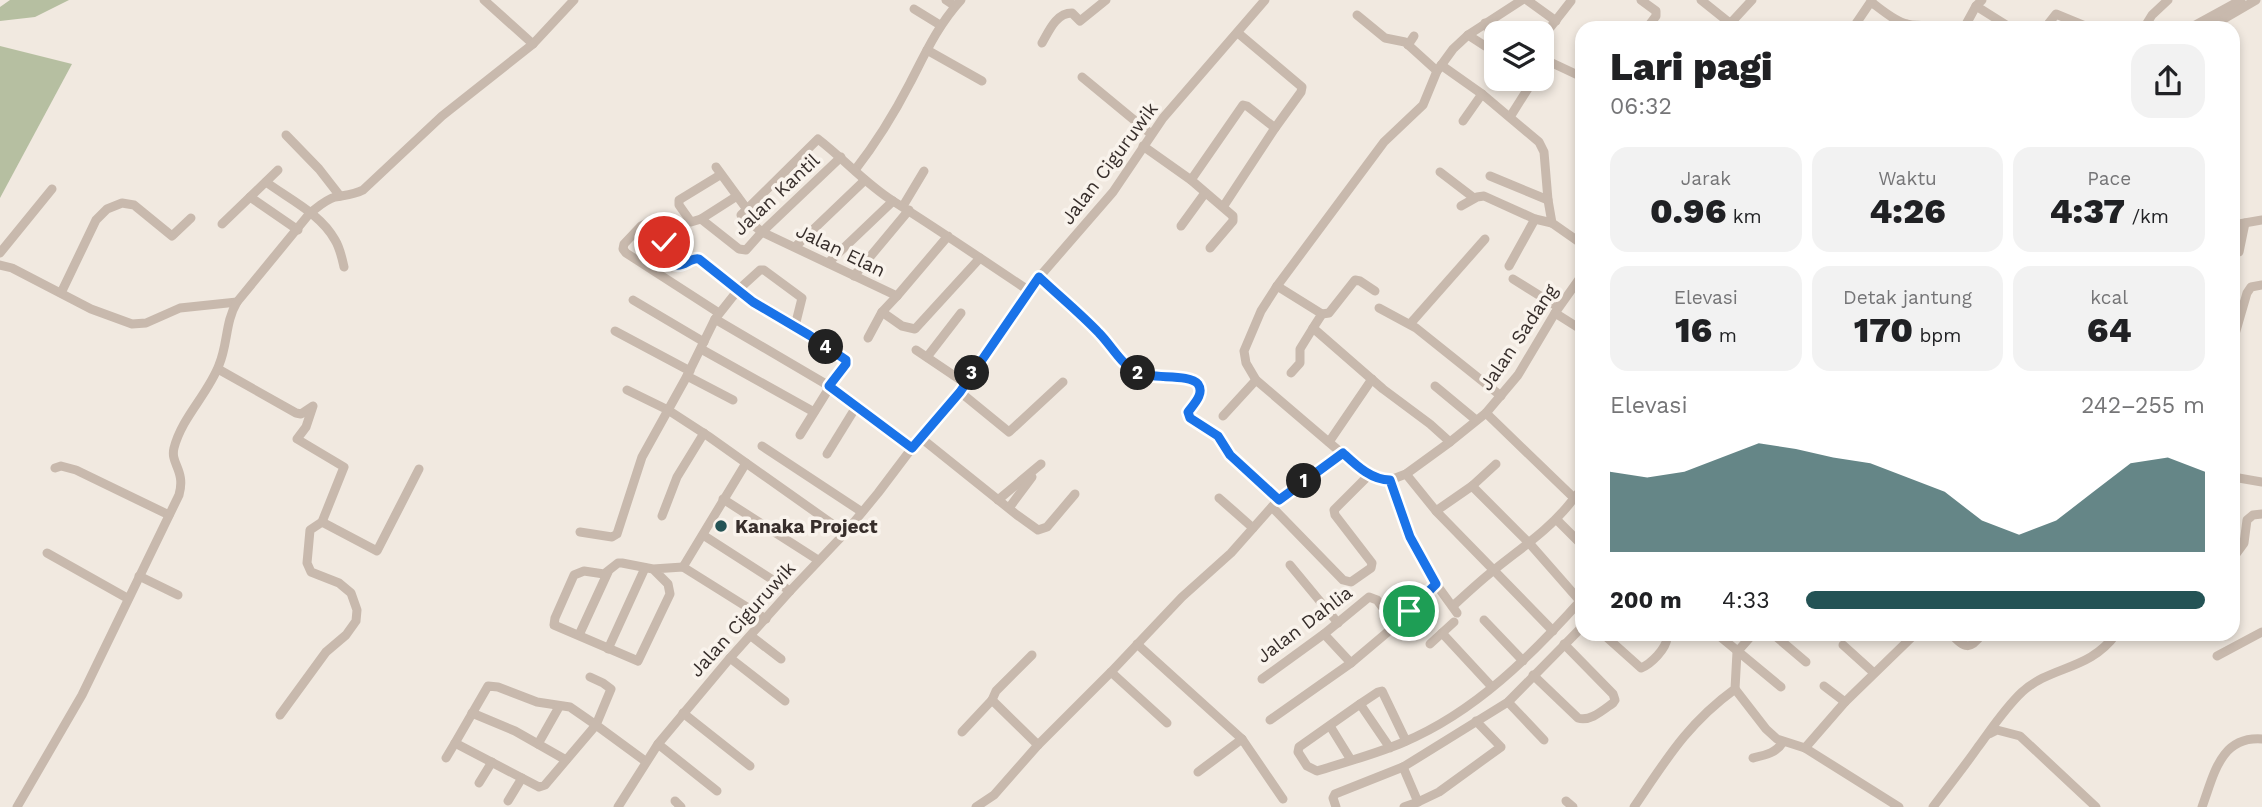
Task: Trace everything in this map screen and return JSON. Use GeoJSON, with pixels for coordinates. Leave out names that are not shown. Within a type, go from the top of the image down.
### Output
{"type":"FeatureCollection","features":[{"type":"Feature","properties":{"kind":"street"},"geometry":{"type":"LineString","coordinates":[[484,0],[533,44]]}},
{"type":"Feature","properties":{"kind":"street"},"geometry":{"type":"LineString","coordinates":[[17,807],[82,695],[169,515],[182,484],[174,447],[218,369],[229,317],[237,302],[310,213],[324,202],[363,190],[442,116],[533,44],[574,0]]}},
{"type":"Feature","properties":{"kind":"street"},"geometry":{"type":"LineString","coordinates":[[855,170],[871,150],[895,110],[940,25],[958,3],[946,0]]}},
{"type":"Feature","properties":{"kind":"street"},"geometry":{"type":"LineString","coordinates":[[1042,43],[1063,14],[1072,13],[1080,21],[1106,0]]}},
{"type":"Feature","properties":{"kind":"street","name":"Jalan Ciguruwik"},"geometry":{"type":"LineString","coordinates":[[618,807],[658,744],[730,658],[845,533],[962,387],[1028,290],[1114,192],[1151,134],[1184,92],[1265,0]]}},
{"type":"Feature","properties":{"kind":"street"},"geometry":{"type":"LineString","coordinates":[[1488,21],[1522,0]]}},
{"type":"Feature","properties":{"kind":"street"},"geometry":{"type":"LineString","coordinates":[[1527,0],[1556,21]]}},
{"type":"Feature","properties":{"kind":"street"},"geometry":{"type":"LineString","coordinates":[[1641,0],[1656,11],[1652,21]]}},
{"type":"Feature","properties":{"kind":"street"},"geometry":{"type":"LineString","coordinates":[[1701,0],[1724,21]]}},
{"type":"Feature","properties":{"kind":"street"},"geometry":{"type":"LineString","coordinates":[[1733,21],[1752,0]]}},
{"type":"Feature","properties":{"kind":"street"},"geometry":{"type":"LineString","coordinates":[[2203,21],[2241,0]]}},
{"type":"Feature","properties":{"kind":"street"},"geometry":{"type":"LineString","coordinates":[[2220,21],[2256,0]]}},
{"type":"Feature","properties":{"kind":"street"},"geometry":{"type":"LineString","coordinates":[[1554,23],[1571,1]]}},
{"type":"Feature","properties":{"kind":"street"},"geometry":{"type":"LineString","coordinates":[[1858,21],[1871,1],[1900,21]]}},
{"type":"Feature","properties":{"kind":"street"},"geometry":{"type":"LineString","coordinates":[[2147,21],[2163,2]]}},
{"type":"Feature","properties":{"kind":"street"},"geometry":{"type":"LineString","coordinates":[[1968,21],[1979,3],[2002,21]]}},
{"type":"Feature","properties":{"kind":"street"},"geometry":{"type":"LineString","coordinates":[[914,9],[940,25]]}},
{"type":"Feature","properties":{"kind":"street"},"geometry":{"type":"LineString","coordinates":[[2050,21],[2056,14],[2073,21]]}},
{"type":"Feature","properties":{"kind":"street"},"geometry":{"type":"LineString","coordinates":[[1357,15],[1385,38],[1398,39],[1482,94],[1535,137],[1543,149],[1552,223]]}},
{"type":"Feature","properties":{"kind":"street"},"geometry":{"type":"LineString","coordinates":[[1455,613],[1410,537],[1390,480],[1381,480],[1370,474],[1256,380],[1246,363],[1244,351],[1261,311],[1276,286],[1384,142],[1423,105],[1439,68],[1453,49],[1484,24]]}},
{"type":"Feature","properties":{"kind":"street"},"geometry":{"type":"LineString","coordinates":[[1223,207],[1301,92],[1302,86],[1238,33]]}},
{"type":"Feature","properties":{"kind":"street"},"geometry":{"type":"LineString","coordinates":[[1468,35],[1484,45]]}},
{"type":"Feature","properties":{"kind":"street"},"geometry":{"type":"LineString","coordinates":[[1408,45],[1415,36]]}},
{"type":"Feature","properties":{"kind":"street"},"geometry":{"type":"LineString","coordinates":[[927,50],[982,80]]}},
{"type":"Feature","properties":{"kind":"street"},"geometry":{"type":"LineString","coordinates":[[1554,64],[1575,73]]}},
{"type":"Feature","properties":{"kind":"street"},"geometry":{"type":"LineString","coordinates":[[1082,77],[1151,134]]}},
{"type":"Feature","properties":{"kind":"street"},"geometry":{"type":"LineString","coordinates":[[1510,117],[1526,91]]}},
{"type":"Feature","properties":{"kind":"street"},"geometry":{"type":"LineString","coordinates":[[1462,121],[1482,94]]}},
{"type":"Feature","properties":{"kind":"street"},"geometry":{"type":"LineString","coordinates":[[1191,180],[1243,105],[1275,128]]}},
{"type":"Feature","properties":{"kind":"street"},"geometry":{"type":"LineString","coordinates":[[286,135],[319,169],[340,197]]}},
{"type":"Feature","properties":{"kind":"street"},"geometry":{"type":"LineString","coordinates":[[744,211],[818,139],[893,201],[1028,290]]}},
{"type":"Feature","properties":{"kind":"street"},"geometry":{"type":"LineString","coordinates":[[1143,146],[1191,180],[1234,218],[1210,248]]}},
{"type":"Feature","properties":{"kind":"street","name":"Jalan Kantil"},"geometry":{"type":"LineString","coordinates":[[737,196],[701,219],[744,251],[841,157]]}},
{"type":"Feature","properties":{"kind":"street"},"geometry":{"type":"LineString","coordinates":[[222,224],[278,170]]}},
{"type":"Feature","properties":{"kind":"street","name":"Jalan Elan"},"geometry":{"type":"LineString","coordinates":[[701,219],[691,222],[679,205],[679,200],[718,171],[737,196],[744,211],[762,232],[897,296],[948,236]]}},
{"type":"Feature","properties":{"kind":"street"},"geometry":{"type":"LineString","coordinates":[[854,276],[906,208],[923,171]]}},
{"type":"Feature","properties":{"kind":"street"},"geometry":{"type":"LineString","coordinates":[[1440,172],[1474,198]]}},
{"type":"Feature","properties":{"kind":"street"},"geometry":{"type":"LineString","coordinates":[[1490,176],[1548,200]]}},
{"type":"Feature","properties":{"kind":"street"},"geometry":{"type":"LineString","coordinates":[[796,246],[865,180]]}},
{"type":"Feature","properties":{"kind":"street"},"geometry":{"type":"LineString","coordinates":[[266,182],[329,230],[344,267]]}},
{"type":"Feature","properties":{"kind":"street"},"geometry":{"type":"LineString","coordinates":[[0,253],[52,189]]}},
{"type":"Feature","properties":{"kind":"street"},"geometry":{"type":"LineString","coordinates":[[1181,226],[1205,193]]}},
{"type":"Feature","properties":{"kind":"street"},"geometry":{"type":"LineString","coordinates":[[250,197],[298,230]]}},
{"type":"Feature","properties":{"kind":"street"},"geometry":{"type":"LineString","coordinates":[[1461,206],[1474,198],[1487,197],[1535,219],[1552,223],[1575,239]]}},
{"type":"Feature","properties":{"kind":"street"},"geometry":{"type":"LineString","coordinates":[[828,264],[893,201]]}},
{"type":"Feature","properties":{"kind":"street"},"geometry":{"type":"LineString","coordinates":[[61,293],[96,220],[107,209],[122,203],[134,205],[172,236],[191,218]]}},
{"type":"Feature","properties":{"kind":"street"},"geometry":{"type":"LineString","coordinates":[[1509,266],[1535,219]]}},
{"type":"Feature","properties":{"kind":"street"},"geometry":{"type":"LineString","coordinates":[[2240,224],[2262,220]]}},
{"type":"Feature","properties":{"kind":"street"},"geometry":{"type":"LineString","coordinates":[[2240,246],[2245,223]]}},
{"type":"Feature","properties":{"kind":"street"},"geometry":{"type":"LineString","coordinates":[[800,435],[829,386],[846,364],[846,360],[753,302],[697,258],[676,265],[663,251],[664,242],[647,224],[641,226],[624,244],[625,253],[717,316],[829,386],[912,448]]}},
{"type":"Feature","properties":{"kind":"street"},"geometry":{"type":"LineString","coordinates":[[1410,324],[1485,239]]}},
{"type":"Feature","properties":{"kind":"street"},"geometry":{"type":"LineString","coordinates":[[882,312],[902,326],[915,329],[980,258]]}},
{"type":"Feature","properties":{"kind":"street"},"geometry":{"type":"LineString","coordinates":[[0,265],[12,268],[91,309],[125,322],[139,324],[180,308],[237,302]]}},
{"type":"Feature","properties":{"kind":"street"},"geometry":{"type":"LineString","coordinates":[[580,532],[612,537],[617,534],[642,457],[717,316],[756,273],[764,270],[802,298],[795,326]]}},
{"type":"Feature","properties":{"kind":"street"},"geometry":{"type":"LineString","coordinates":[[1039,277],[1133,370],[1153,377],[1191,379],[1198,384],[1201,391],[1188,412],[1190,418],[1218,436],[1230,455],[1343,580],[1351,582],[1371,568],[1371,563],[1334,510],[1370,474]]}},
{"type":"Feature","properties":{"kind":"street"},"geometry":{"type":"LineString","coordinates":[[1513,279],[1575,324]]}},
{"type":"Feature","properties":{"kind":"street"},"geometry":{"type":"LineString","coordinates":[[1276,286],[1322,314],[1329,313],[1355,281],[1360,281],[1375,291]]}},
{"type":"Feature","properties":{"kind":"street","name":"Jalan Sadang"},"geometry":{"type":"LineString","coordinates":[[1390,480],[1406,474],[1486,413],[1518,374],[1575,285]]}},
{"type":"Feature","properties":{"kind":"street"},"geometry":{"type":"LineString","coordinates":[[2240,311],[2251,287],[2262,285]]}},
{"type":"Feature","properties":{"kind":"street"},"geometry":{"type":"LineString","coordinates":[[867,338],[882,312],[897,296]]}},
{"type":"Feature","properties":{"kind":"street"},"geometry":{"type":"LineString","coordinates":[[633,300],[814,412]]}},
{"type":"Feature","properties":{"kind":"street"},"geometry":{"type":"LineString","coordinates":[[1379,308],[1410,324],[1501,396]]}},
{"type":"Feature","properties":{"kind":"street"},"geometry":{"type":"LineString","coordinates":[[927,357],[961,313]]}},
{"type":"Feature","properties":{"kind":"street"},"geometry":{"type":"LineString","coordinates":[[1291,373],[1300,363],[1300,349],[1322,314]]}},
{"type":"Feature","properties":{"kind":"street"},"geometry":{"type":"LineString","coordinates":[[1313,328],[1450,443]]}},
{"type":"Feature","properties":{"kind":"street"},"geometry":{"type":"LineString","coordinates":[[615,331],[733,400]]}},
{"type":"Feature","properties":{"kind":"street"},"geometry":{"type":"LineString","coordinates":[[916,350],[962,387],[1009,432],[1063,382]]}},
{"type":"Feature","properties":{"kind":"street"},"geometry":{"type":"LineString","coordinates":[[218,369],[296,413],[301,414],[313,406],[306,427],[297,439],[344,467],[323,522],[310,530],[307,542],[309,568],[315,574],[339,583],[351,593],[356,621],[346,635],[326,652],[280,715]]}},
{"type":"Feature","properties":{"kind":"street"},"geometry":{"type":"LineString","coordinates":[[1329,442],[1372,379]]}},
{"type":"Feature","properties":{"kind":"street"},"geometry":{"type":"LineString","coordinates":[[1223,416],[1256,380]]}},
{"type":"Feature","properties":{"kind":"street"},"geometry":{"type":"LineString","coordinates":[[1435,386],[1476,419]]}},
{"type":"Feature","properties":{"kind":"street"},"geometry":{"type":"LineString","coordinates":[[627,390],[668,410],[704,433],[845,533]]}},
{"type":"Feature","properties":{"kind":"street"},"geometry":{"type":"LineString","coordinates":[[827,454],[856,407]]}},
{"type":"Feature","properties":{"kind":"street"},"geometry":{"type":"LineString","coordinates":[[1486,413],[1575,497]]}},
{"type":"Feature","properties":{"kind":"street"},"geometry":{"type":"LineString","coordinates":[[662,516],[677,477],[704,433]]}},
{"type":"Feature","properties":{"kind":"street"},"geometry":{"type":"LineString","coordinates":[[921,438],[1009,509],[1042,530],[1075,494]]}},
{"type":"Feature","properties":{"kind":"street"},"geometry":{"type":"LineString","coordinates":[[762,446],[862,512]]}},
{"type":"Feature","properties":{"kind":"street"},"geometry":{"type":"LineString","coordinates":[[976,807],[994,794],[1182,597],[1231,553],[1275,504],[1343,453]]}},
{"type":"Feature","properties":{"kind":"street"},"geometry":{"type":"LineString","coordinates":[[683,568],[746,463]]}},
{"type":"Feature","properties":{"kind":"street"},"geometry":{"type":"LineString","coordinates":[[998,500],[1041,464],[1009,509]]}},
{"type":"Feature","properties":{"kind":"street"},"geometry":{"type":"LineString","coordinates":[[1436,511],[1472,486],[1496,464]]}},
{"type":"Feature","properties":{"kind":"street"},"geometry":{"type":"LineString","coordinates":[[55,468],[61,466],[76,470],[169,515]]}},
{"type":"Feature","properties":{"kind":"street"},"geometry":{"type":"LineString","coordinates":[[323,522],[377,551],[419,469]]}},
{"type":"Feature","properties":{"kind":"street"},"geometry":{"type":"LineString","coordinates":[[1406,474],[1436,511],[1553,631]]}},
{"type":"Feature","properties":{"kind":"street"},"geometry":{"type":"LineString","coordinates":[[2240,478],[2262,482]]}},
{"type":"Feature","properties":{"kind":"street"},"geometry":{"type":"LineString","coordinates":[[1472,486],[1575,593]]}},
{"type":"Feature","properties":{"kind":"street"},"geometry":{"type":"LineString","coordinates":[[1219,498],[1253,528]]}},
{"type":"Feature","properties":{"kind":"street"},"geometry":{"type":"LineString","coordinates":[[723,499],[818,560]]}},
{"type":"Feature","properties":{"kind":"street"},"geometry":{"type":"LineString","coordinates":[[1430,645],[1494,570],[1530,544],[1557,520],[1571,502]]}},
{"type":"Feature","properties":{"kind":"street"},"geometry":{"type":"LineString","coordinates":[[2240,548],[2244,543],[2247,520],[2253,515],[2262,514]]}},
{"type":"Feature","properties":{"kind":"street"},"geometry":{"type":"LineString","coordinates":[[1557,520],[1575,538]]}},
{"type":"Feature","properties":{"kind":"street"},"geometry":{"type":"LineString","coordinates":[[704,535],[790,591]]}},
{"type":"Feature","properties":{"kind":"street"},"geometry":{"type":"LineString","coordinates":[[47,553],[127,598]]}},
{"type":"Feature","properties":{"kind":"street"},"geometry":{"type":"LineString","coordinates":[[649,568],[668,584],[670,594],[640,660],[635,662],[554,624],[572,579],[581,571],[600,575],[618,563],[649,568],[683,568],[766,619]]}},
{"type":"Feature","properties":{"kind":"street"},"geometry":{"type":"LineString","coordinates":[[1290,565],[1338,623]]}},
{"type":"Feature","properties":{"kind":"street"},"geometry":{"type":"LineString","coordinates":[[608,649],[649,568]]}},
{"type":"Feature","properties":{"kind":"street"},"geometry":{"type":"LineString","coordinates":[[579,635],[608,572]]}},
{"type":"Feature","properties":{"kind":"street"},"geometry":{"type":"LineString","coordinates":[[138,576],[178,595]]}},
{"type":"Feature","properties":{"kind":"street"},"geometry":{"type":"LineString","coordinates":[[1270,720],[1351,663],[1396,625],[1436,584]]}},
{"type":"Feature","properties":{"kind":"street","name":"Jalan Dahlia"},"geometry":{"type":"LineString","coordinates":[[1262,678],[1372,597],[1396,625]]}},
{"type":"Feature","properties":{"kind":"street"},"geometry":{"type":"LineString","coordinates":[[1406,741],[1382,691],[1299,747],[1298,754],[1307,766],[1314,770],[1390,748],[1406,741],[1446,721],[1523,661],[1575,607]]}},
{"type":"Feature","properties":{"kind":"street"},"geometry":{"type":"LineString","coordinates":[[1484,620],[1523,661]]}},
{"type":"Feature","properties":{"kind":"street"},"geometry":{"type":"LineString","coordinates":[[2217,656],[2262,632]]}},
{"type":"Feature","properties":{"kind":"street"},"geometry":{"type":"LineString","coordinates":[[1442,633],[1492,687]]}},
{"type":"Feature","properties":{"kind":"street"},"geometry":{"type":"LineString","coordinates":[[1324,634],[1351,663]]}},
{"type":"Feature","properties":{"kind":"street"},"geometry":{"type":"LineString","coordinates":[[1336,807],[1333,798],[1335,794],[1403,767],[1508,702],[1575,634]]}},
{"type":"Feature","properties":{"kind":"street"},"geometry":{"type":"LineString","coordinates":[[751,636],[781,659]]}},
{"type":"Feature","properties":{"kind":"street"},"geometry":{"type":"LineString","coordinates":[[1612,641],[1641,668],[1646,666],[1667,641]]}},
{"type":"Feature","properties":{"kind":"street"},"geometry":{"type":"LineString","coordinates":[[1725,641],[1781,687]]}},
{"type":"Feature","properties":{"kind":"street"},"geometry":{"type":"LineString","coordinates":[[1747,641],[1737,652],[1735,689],[1766,729],[1783,742],[1805,748],[1899,807]]}},
{"type":"Feature","properties":{"kind":"street"},"geometry":{"type":"LineString","coordinates":[[1781,641],[1806,662]]}},
{"type":"Feature","properties":{"kind":"street"},"geometry":{"type":"LineString","coordinates":[[1805,748],[1845,702],[1907,641]]}},
{"type":"Feature","properties":{"kind":"street"},"geometry":{"type":"LineString","coordinates":[[1959,641],[1969,646],[1976,641]]}},
{"type":"Feature","properties":{"kind":"street"},"geometry":{"type":"LineString","coordinates":[[1933,807],[2000,716],[2021,693],[2045,677],[2086,662],[2111,641]]}},
{"type":"Feature","properties":{"kind":"street"},"geometry":{"type":"LineString","coordinates":[[1137,644],[1242,739],[1283,799]]}},
{"type":"Feature","properties":{"kind":"street"},"geometry":{"type":"LineString","coordinates":[[1532,675],[1583,720],[1613,703],[1613,694],[1564,644]]}},
{"type":"Feature","properties":{"kind":"street"},"geometry":{"type":"LineString","coordinates":[[1843,645],[1874,673]]}},
{"type":"Feature","properties":{"kind":"street"},"geometry":{"type":"LineString","coordinates":[[962,732],[1031,655]]}},
{"type":"Feature","properties":{"kind":"street"},"geometry":{"type":"LineString","coordinates":[[730,658],[785,701]]}},
{"type":"Feature","properties":{"kind":"street"},"geometry":{"type":"LineString","coordinates":[[1111,672],[1167,723]]}},
{"type":"Feature","properties":{"kind":"street"},"geometry":{"type":"LineString","coordinates":[[455,743],[542,787],[596,725],[611,689],[603,682],[590,677]]}},
{"type":"Feature","properties":{"kind":"street"},"geometry":{"type":"LineString","coordinates":[[446,758],[486,687],[492,685],[537,702],[570,708],[645,761]]}},
{"type":"Feature","properties":{"kind":"street"},"geometry":{"type":"LineString","coordinates":[[1824,686],[1845,702]]}},
{"type":"Feature","properties":{"kind":"street"},"geometry":{"type":"LineString","coordinates":[[1634,807],[1673,747],[1690,727],[1735,689]]}},
{"type":"Feature","properties":{"kind":"street"},"geometry":{"type":"LineString","coordinates":[[992,701],[1038,745]]}},
{"type":"Feature","properties":{"kind":"street"},"geometry":{"type":"LineString","coordinates":[[1508,702],[1544,740]]}},
{"type":"Feature","properties":{"kind":"street"},"geometry":{"type":"LineString","coordinates":[[1360,705],[1390,748]]}},
{"type":"Feature","properties":{"kind":"street"},"geometry":{"type":"LineString","coordinates":[[538,744],[559,707]]}},
{"type":"Feature","properties":{"kind":"street"},"geometry":{"type":"LineString","coordinates":[[472,713],[566,760]]}},
{"type":"Feature","properties":{"kind":"street"},"geometry":{"type":"LineString","coordinates":[[683,713],[750,766]]}},
{"type":"Feature","properties":{"kind":"street"},"geometry":{"type":"LineString","coordinates":[[1404,807],[1439,792],[1501,747],[1476,722]]}},
{"type":"Feature","properties":{"kind":"street"},"geometry":{"type":"LineString","coordinates":[[1330,726],[1351,760]]}},
{"type":"Feature","properties":{"kind":"street"},"geometry":{"type":"LineString","coordinates":[[1987,734],[1997,730],[2020,736],[2096,807]]}},
{"type":"Feature","properties":{"kind":"street"},"geometry":{"type":"LineString","coordinates":[[1198,772],[1242,739]]}},
{"type":"Feature","properties":{"kind":"street"},"geometry":{"type":"LineString","coordinates":[[2202,807],[2217,767],[2230,746],[2247,739],[2262,739]]}},
{"type":"Feature","properties":{"kind":"street"},"geometry":{"type":"LineString","coordinates":[[1754,758],[1779,749],[1783,742]]}},
{"type":"Feature","properties":{"kind":"street"},"geometry":{"type":"LineString","coordinates":[[658,744],[717,792]]}},
{"type":"Feature","properties":{"kind":"street"},"geometry":{"type":"LineString","coordinates":[[479,783],[492,762]]}},
{"type":"Feature","properties":{"kind":"street"},"geometry":{"type":"LineString","coordinates":[[1403,767],[1418,802]]}},
{"type":"Feature","properties":{"kind":"street"},"geometry":{"type":"LineString","coordinates":[[508,801],[522,778]]}},
{"type":"Feature","properties":{"kind":"green space"},"geometry":{"type":"Polygon","coordinates":[[[10,0],[69,0],[35,17],[0,21],[0,7],[10,0]]]}},
{"type":"Feature","properties":{"kind":"green space"},"geometry":{"type":"Polygon","coordinates":[[[0,46],[72,64],[0,198],[0,46]]]}},
{"type":"Feature","properties":{"kind":"place","name":"Kanaka Project"},"geometry":{"type":"Point","coordinates":[721,526]}},
{"type":"Feature","properties":{"kind":"route"},"geometry":{"type":"LineString","coordinates":[[664,242],[663,251],[676,265],[699,259],[753,302],[846,360],[846,364],[829,386],[912,448],[960,392],[1039,277],[1098,332],[1133,370],[1153,377],[1183,377],[1198,384],[1201,391],[1188,412],[1190,418],[1218,436],[1230,455],[1279,500],[1290,489],[1322,470],[1343,453],[1370,474],[1381,480],[1390,480],[1410,537],[1436,584],[1409,611]]}}]}
